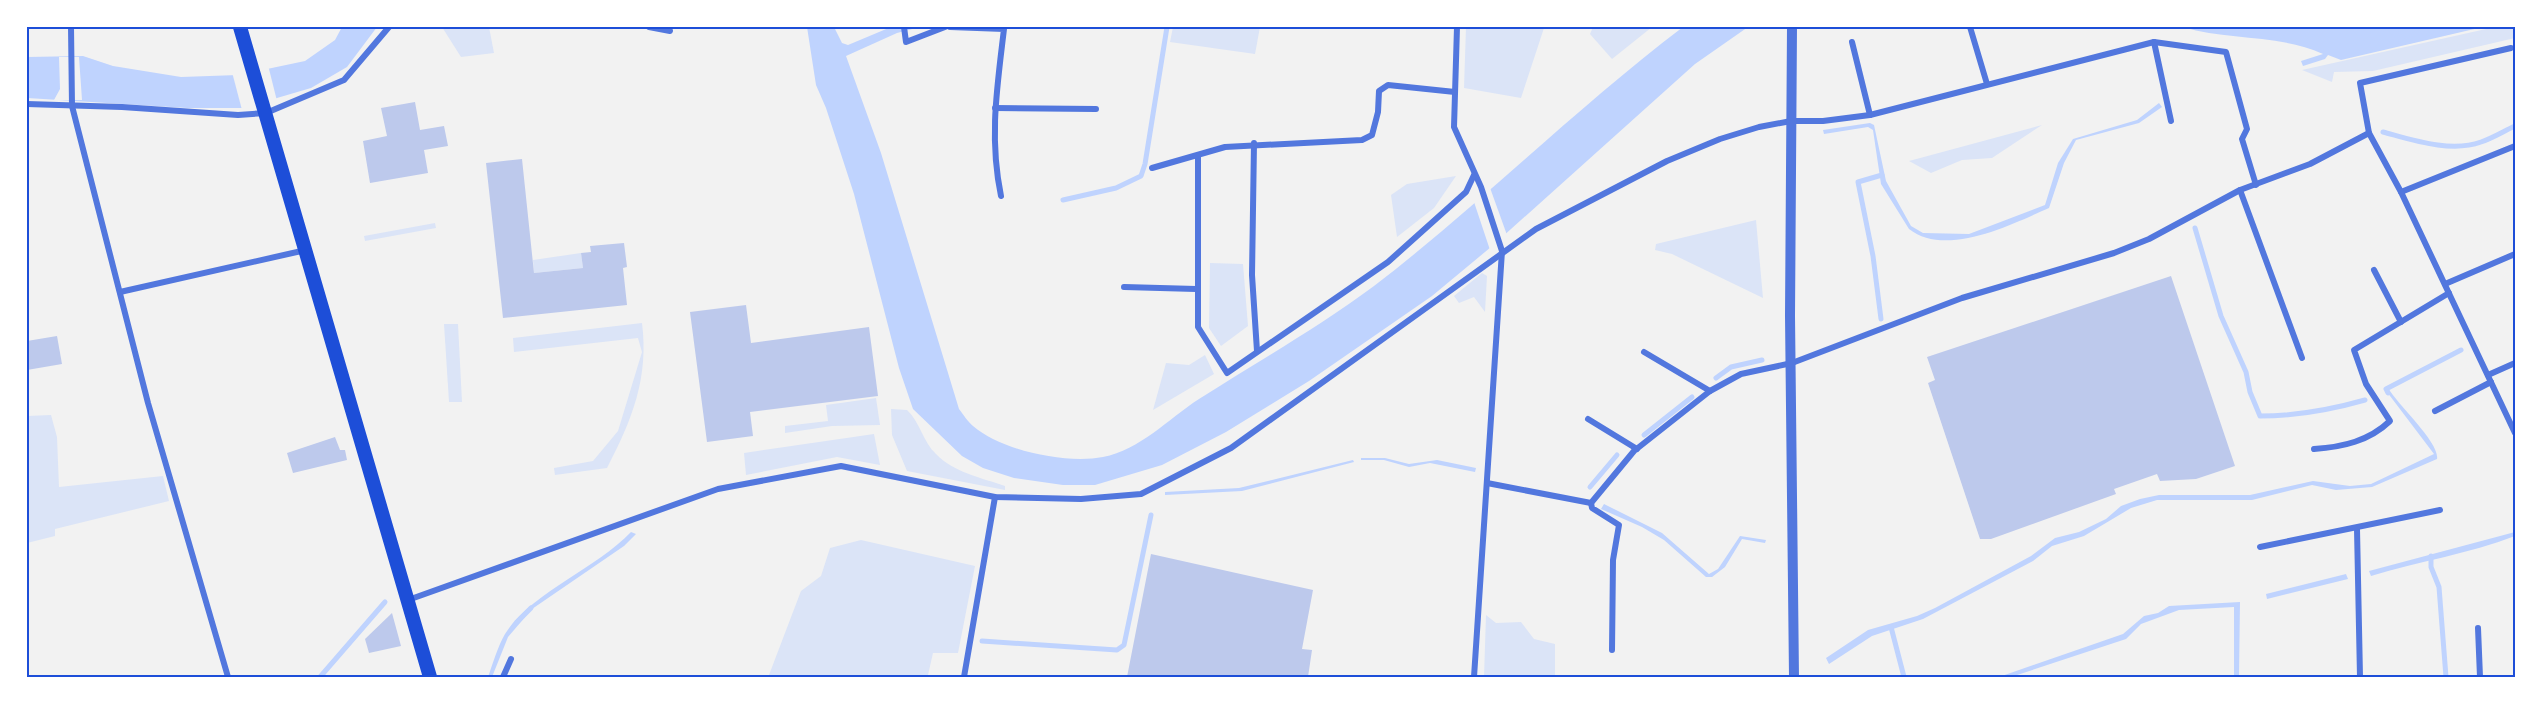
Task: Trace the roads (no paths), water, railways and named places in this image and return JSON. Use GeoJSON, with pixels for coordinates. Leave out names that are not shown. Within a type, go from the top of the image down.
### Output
{"type":"FeatureCollection","features":[{"type":"Feature","properties":{"kind":"highway"},"geometry":{"type":"LineString","coordinates":[[240,27],[430,677]]}},
{"type":"Feature","properties":{"kind":"street"},"geometry":{"type":"LineString","coordinates":[[71,27],[72,103],[148,403],[228,677]]}},
{"type":"Feature","properties":{"kind":"street"},"geometry":{"type":"LineString","coordinates":[[27,104],[72,103],[238,115],[266,113],[344,80],[389,27]]}},
{"type":"Feature","properties":{"kind":"street"},"geometry":{"type":"LineString","coordinates":[[649,27],[670,31]]}},
{"type":"Feature","properties":{"kind":"street"},"geometry":{"type":"LineString","coordinates":[[904,27],[906,42],[945,27]]}},
{"type":"Feature","properties":{"kind":"street"},"geometry":{"type":"LineString","coordinates":[[950,27],[1005,28],[995,108],[994,161],[1001,196]]}},
{"type":"Feature","properties":{"kind":"street"},"geometry":{"type":"LineString","coordinates":[[1457,27],[1454,127],[1481,187],[1502,251],[1474,677]]}},
{"type":"Feature","properties":{"kind":"street"},"geometry":{"type":"LineString","coordinates":[[1792,27],[1794,677]]}},
{"type":"Feature","properties":{"kind":"street"},"geometry":{"type":"LineString","coordinates":[[1970,27],[1987,84]]}},
{"type":"Feature","properties":{"kind":"street"},"geometry":{"type":"LineString","coordinates":[[1851,42],[1870,114]]}},
{"type":"Feature","properties":{"kind":"street"},"geometry":{"type":"LineString","coordinates":[[2154,42],[2171,121]]}},
{"type":"Feature","properties":{"kind":"street"},"geometry":{"type":"LineString","coordinates":[[407,600],[718,489],[841,466],[995,497],[1081,499],[1141,494],[1231,448],[1502,251],[1536,229],[1667,161],[1720,139],[1759,127],[1791,121],[1823,121],[1870,114],[2154,42],[2226,52],[2247,129],[2242,139],[2256,185]]}},
{"type":"Feature","properties":{"kind":"street"},"geometry":{"type":"LineString","coordinates":[[2511,48],[2360,83],[2369,133],[2401,192],[2515,432]]}},
{"type":"Feature","properties":{"kind":"street"},"geometry":{"type":"LineString","coordinates":[[1152,168],[1226,147],[1254,143],[1362,140],[1372,135],[1378,112],[1379,91],[1388,85],[1455,92]]}},
{"type":"Feature","properties":{"kind":"street"},"geometry":{"type":"LineString","coordinates":[[995,108],[1096,109]]}},
{"type":"Feature","properties":{"kind":"street"},"geometry":{"type":"LineString","coordinates":[[1591,503],[1637,449],[1710,391],[1741,374],[1792,363],[1962,298],[2114,253],[2168,229],[2240,190],[2310,164],[2369,133]]}},
{"type":"Feature","properties":{"kind":"street"},"geometry":{"type":"LineString","coordinates":[[1254,143],[1252,275],[1257,351]]}},
{"type":"Feature","properties":{"kind":"street"},"geometry":{"type":"LineString","coordinates":[[2401,192],[2515,146]]}},
{"type":"Feature","properties":{"kind":"street"},"geometry":{"type":"LineString","coordinates":[[1198,156],[1196,290],[1198,327],[1227,373],[1388,262],[1466,192],[1474,175]]}},
{"type":"Feature","properties":{"kind":"street"},"geometry":{"type":"LineString","coordinates":[[2240,190],[2302,358]]}},
{"type":"Feature","properties":{"kind":"street"},"geometry":{"type":"LineString","coordinates":[[120,292],[306,250]]}},
{"type":"Feature","properties":{"kind":"street"},"geometry":{"type":"LineString","coordinates":[[2445,284],[2515,254]]}},
{"type":"Feature","properties":{"kind":"street"},"geometry":{"type":"LineString","coordinates":[[2374,270],[2401,322]]}},
{"type":"Feature","properties":{"kind":"street"},"geometry":{"type":"LineString","coordinates":[[1124,287],[1196,290]]}},
{"type":"Feature","properties":{"kind":"street"},"geometry":{"type":"LineString","coordinates":[[2314,449],[2343,447],[2378,433],[2390,421],[2366,384],[2354,350],[2449,293]]}},
{"type":"Feature","properties":{"kind":"street"},"geometry":{"type":"LineString","coordinates":[[1644,352],[1710,391]]}},
{"type":"Feature","properties":{"kind":"street"},"geometry":{"type":"LineString","coordinates":[[2488,375],[2515,363]]}},
{"type":"Feature","properties":{"kind":"street"},"geometry":{"type":"LineString","coordinates":[[2435,411],[2491,382]]}},
{"type":"Feature","properties":{"kind":"street"},"geometry":{"type":"LineString","coordinates":[[1588,419],[1637,449]]}},
{"type":"Feature","properties":{"kind":"street"},"geometry":{"type":"LineString","coordinates":[[1487,483],[1591,503]]}},
{"type":"Feature","properties":{"kind":"street"},"geometry":{"type":"LineString","coordinates":[[964,677],[995,497]]}},
{"type":"Feature","properties":{"kind":"street"},"geometry":{"type":"LineString","coordinates":[[1591,503],[1592,508],[1619,525],[1613,560],[1612,650]]}},
{"type":"Feature","properties":{"kind":"street"},"geometry":{"type":"LineString","coordinates":[[2260,547],[2357,529],[2440,510]]}},
{"type":"Feature","properties":{"kind":"street"},"geometry":{"type":"LineString","coordinates":[[2357,529],[2360,677]]}},
{"type":"Feature","properties":{"kind":"street"},"geometry":{"type":"LineString","coordinates":[[2478,628],[2480,677]]}},
{"type":"Feature","properties":{"kind":"street"},"geometry":{"type":"LineString","coordinates":[[503,677],[511,659]]}},
{"type":"Feature","properties":{"kind":"water"},"geometry":{"type":"Polygon","coordinates":[[[342,27],[377,27],[347,67],[311,88],[243,108],[187,108],[27,98],[27,57],[83,56],[113,66],[181,77],[238,75],[305,61],[335,40],[342,27]]]}},
{"type":"Feature","properties":{"kind":"water"},"geometry":{"type":"Polygon","coordinates":[[[807,27],[834,27],[842,43],[848,45],[891,27],[920,27],[897,33],[846,56],[881,153],[959,409],[973,426],[985,435],[1017,449],[1053,457],[1088,459],[1116,453],[1141,441],[1199,399],[1310,330],[1374,286],[1414,255],[1643,58],[1683,27],[1748,27],[1695,64],[1491,247],[1432,296],[1309,381],[1226,432],[1162,465],[1095,485],[1063,485],[1014,478],[983,468],[962,456],[913,409],[899,368],[854,194],[826,108],[816,85],[807,27]]]}},
{"type":"Feature","properties":{"kind":"water"},"geometry":{"type":"Polygon","coordinates":[[[2183,27],[2483,27],[2341,60],[2328,55],[2325,59],[2303,66],[2301,61],[2323,54],[2289,43],[2183,27]]]}},
{"type":"Feature","properties":{"kind":"water"},"geometry":{"type":"Polygon","coordinates":[[[2159,103],[2162,107],[2139,123],[2076,140],[2064,163],[2049,208],[1998,229],[1960,239],[1941,240],[1924,237],[1909,229],[1881,184],[1873,130],[1868,127],[1824,134],[1823,130],[1870,123],[1874,125],[1886,181],[1911,226],[1923,233],[1969,234],[2045,205],[2058,163],[2073,139],[2137,120],[2159,103]]]}},
{"type":"Feature","properties":{"kind":"water"},"geometry":{"type":"Polygon","coordinates":[[[2384,388],[2388,388],[2425,434],[2436,452],[2437,459],[2372,487],[2336,490],[2312,485],[2252,500],[2157,500],[2131,508],[2084,536],[2052,546],[2033,561],[1923,619],[1872,636],[1829,664],[1826,658],[1868,630],[1917,616],[1935,608],[2031,556],[2055,538],[2079,532],[2106,519],[2121,506],[2140,499],[2159,495],[2250,495],[2313,481],[2350,486],[2371,484],[2434,454],[2384,388]]]}},
{"type":"Feature","properties":{"kind":"water"},"geometry":{"type":"Polygon","coordinates":[[[1361,458],[1385,458],[1409,464],[1437,460],[1476,468],[1475,472],[1430,463],[1409,467],[1384,460],[1361,460],[1361,458]]]}},
{"type":"Feature","properties":{"kind":"water"},"geometry":{"type":"Polygon","coordinates":[[[1353,460],[1354,462],[1242,491],[1165,495],[1165,492],[1239,488],[1353,460]]]}},
{"type":"Feature","properties":{"kind":"water"},"geometry":{"type":"Polygon","coordinates":[[[1604,504],[1662,533],[1709,574],[1718,569],[1740,536],[1766,540],[1765,543],[1742,539],[1725,567],[1712,577],[1706,577],[1664,540],[1642,527],[1601,509],[1604,504]]]}},
{"type":"Feature","properties":{"kind":"water"},"geometry":{"type":"Polygon","coordinates":[[[631,532],[636,534],[624,546],[532,609],[508,637],[492,677],[488,677],[502,639],[516,620],[530,606],[600,558],[631,532]]]}},
{"type":"Feature","properties":{"kind":"water"},"geometry":{"type":"Polygon","coordinates":[[[2515,532],[2515,536],[2462,553],[2371,576],[2369,571],[2515,532]]]}},
{"type":"Feature","properties":{"kind":"water"},"geometry":{"type":"Polygon","coordinates":[[[2346,574],[2348,579],[2267,599],[2266,594],[2346,574]]]}},
{"type":"Feature","properties":{"kind":"water"},"geometry":{"type":"Polygon","coordinates":[[[2240,602],[2239,677],[2234,677],[2234,607],[2179,610],[2141,624],[2126,639],[2011,677],[1999,677],[2123,634],[2144,616],[2158,613],[2169,606],[2240,602]]]}},
{"type":"Feature","properties":{"kind":"waterway"},"geometry":{"type":"LineString","coordinates":[[1063,200],[1116,188],[1141,176],[1145,164],[1167,27]]}},
{"type":"Feature","properties":{"kind":"waterway"},"geometry":{"type":"LineString","coordinates":[[2383,132],[2432,144],[2457,146],[2481,142],[2515,126]]}},
{"type":"Feature","properties":{"kind":"waterway"},"geometry":{"type":"LineString","coordinates":[[1881,319],[1873,256],[1858,182],[1882,175]]}},
{"type":"Feature","properties":{"kind":"waterway"},"geometry":{"type":"LineString","coordinates":[[2195,228],[2221,316],[2246,372],[2250,392],[2260,416],[2313,412],[2365,400]]}},
{"type":"Feature","properties":{"kind":"waterway"},"geometry":{"type":"LineString","coordinates":[[2388,393],[2386,389],[2461,350]]}},
{"type":"Feature","properties":{"kind":"waterway"},"geometry":{"type":"LineString","coordinates":[[1716,378],[1731,367],[1762,360]]}},
{"type":"Feature","properties":{"kind":"waterway"},"geometry":{"type":"LineString","coordinates":[[1644,435],[1692,397]]}},
{"type":"Feature","properties":{"kind":"waterway"},"geometry":{"type":"LineString","coordinates":[[1590,487],[1617,455]]}},
{"type":"Feature","properties":{"kind":"waterway"},"geometry":{"type":"LineString","coordinates":[[982,641],[1117,650],[1124,645],[1151,515]]}},
{"type":"Feature","properties":{"kind":"waterway"},"geometry":{"type":"LineString","coordinates":[[2431,556],[2431,567],[2439,587],[2446,677]]}},
{"type":"Feature","properties":{"kind":"waterway"},"geometry":{"type":"LineString","coordinates":[[320,677],[385,602]]}},
{"type":"Feature","properties":{"kind":"waterway"},"geometry":{"type":"LineString","coordinates":[[517,622],[531,608]]}},
{"type":"Feature","properties":{"kind":"waterway"},"geometry":{"type":"LineString","coordinates":[[1891,627],[1904,677]]}}]}
